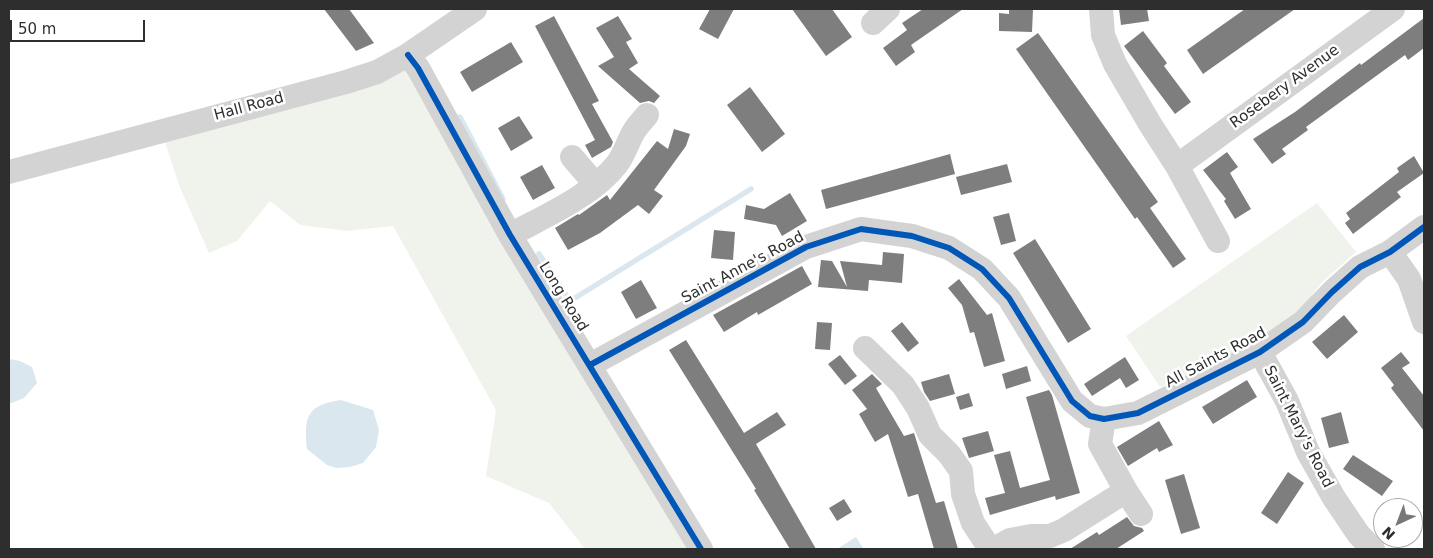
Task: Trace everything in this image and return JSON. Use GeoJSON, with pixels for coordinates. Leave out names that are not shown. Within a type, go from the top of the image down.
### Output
{"type":"FeatureCollection","features":[{"type":"Feature","properties":{"kind":"street","name":"Hall Road"},"geometry":{"type":"LineString","coordinates":[[9,172],[346,82],[377,72],[408,55],[475,9]]}},
{"type":"Feature","properties":{"kind":"street"},"geometry":{"type":"LineString","coordinates":[[1101,9],[1103,35],[1115,64],[1177,166],[1218,241]]}},
{"type":"Feature","properties":{"kind":"street","name":"Rosebery Avenue"},"geometry":{"type":"LineString","coordinates":[[1177,166],[1393,9]]}},
{"type":"Feature","properties":{"kind":"street","name":"Long Road"},"geometry":{"type":"LineString","coordinates":[[408,55],[418,68],[510,235],[701,549]]}},
{"type":"Feature","properties":{"kind":"street"},"geometry":{"type":"LineString","coordinates":[[510,235],[560,208],[596,185],[616,165],[624,153],[634,120]]}},
{"type":"Feature","properties":{"kind":"street"},"geometry":{"type":"LineString","coordinates":[[572,157],[596,185]]}},
{"type":"Feature","properties":{"kind":"street","name":"All Saints Road"},"geometry":{"type":"LineString","coordinates":[[1104,419],[1138,413],[1260,352],[1303,322],[1360,267],[1390,252],[1424,227]]}},
{"type":"Feature","properties":{"kind":"street","name":"Saint Anne's Road"},"geometry":{"type":"LineString","coordinates":[[590,365],[806,247],[861,229],[912,236],[949,248],[982,269],[1009,298],[1072,401],[1090,416],[1104,419]]}},
{"type":"Feature","properties":{"kind":"street"},"geometry":{"type":"LineString","coordinates":[[1390,252],[1409,278],[1424,322]]}},
{"type":"Feature","properties":{"kind":"street"},"geometry":{"type":"LineString","coordinates":[[865,348],[903,385],[918,408],[930,435],[949,454],[961,471],[963,494],[973,523],[990,549]]}},
{"type":"Feature","properties":{"kind":"street","name":"Saint Mary's Road"},"geometry":{"type":"LineString","coordinates":[[1260,352],[1287,401],[1308,452],[1334,498],[1359,534],[1373,549]]}},
{"type":"Feature","properties":{"kind":"street"},"geometry":{"type":"LineString","coordinates":[[1104,419],[1100,444],[1141,514]]}},
{"type":"Feature","properties":{"kind":"street"},"geometry":{"type":"LineString","coordinates":[[994,549],[1010,540],[1032,536],[1050,536],[1064,530],[1126,491]]}},
{"type":"Feature","properties":{"kind":"shaded area"},"geometry":{"type":"Polygon","coordinates":[[[405,68],[687,549],[585,549],[549,503],[486,476],[496,410],[393,226],[347,231],[300,225],[270,201],[237,241],[209,253],[179,185],[164,139],[405,68]]]}},
{"type":"Feature","properties":{"kind":"shaded area"},"geometry":{"type":"Polygon","coordinates":[[[1317,203],[1356,252],[1321,283],[1304,306],[1262,338],[1197,371],[1160,387],[1126,336],[1317,203]]]}},
{"type":"Feature","properties":{"kind":"shaded area"},"geometry":{"type":"Polygon","coordinates":[[[9,359],[20,361],[32,367],[37,383],[24,398],[9,404],[9,359]]]}},
{"type":"Feature","properties":{"kind":"shaded area"},"geometry":{"type":"Polygon","coordinates":[[[341,400],[373,410],[379,430],[376,447],[363,463],[350,467],[336,468],[327,465],[307,449],[306,429],[307,421],[314,409],[329,402],[341,400]]]}},
{"type":"Feature","properties":{"kind":"shaded area"},"geometry":{"type":"Polygon","coordinates":[[[856,537],[863,548],[837,549],[856,537]]]}},
{"type":"Feature","properties":{"kind":"building"},"geometry":{"type":"Polygon","coordinates":[[[324,9],[349,9],[374,43],[356,51],[324,9]]]}},
{"type":"Feature","properties":{"kind":"building"},"geometry":{"type":"Polygon","coordinates":[[[710,9],[734,9],[718,39],[699,29],[710,9]]]}},
{"type":"Feature","properties":{"kind":"building"},"geometry":{"type":"Polygon","coordinates":[[[792,9],[832,9],[852,37],[826,56],[792,9]]]}},
{"type":"Feature","properties":{"kind":"building"},"geometry":{"type":"Polygon","coordinates":[[[923,9],[963,9],[911,45],[915,52],[896,66],[883,48],[907,30],[902,23],[923,9]]]}},
{"type":"Feature","properties":{"kind":"building"},"geometry":{"type":"Polygon","coordinates":[[[1009,9],[1033,9],[1032,32],[999,31],[999,13],[1009,14],[1009,9]]]}},
{"type":"Feature","properties":{"kind":"building"},"geometry":{"type":"Polygon","coordinates":[[[1119,9],[1147,9],[1149,21],[1121,25],[1119,9]]]}},
{"type":"Feature","properties":{"kind":"building"},"geometry":{"type":"Polygon","coordinates":[[[1245,9],[1295,9],[1203,74],[1187,50],[1245,9]]]}},
{"type":"Feature","properties":{"kind":"building"},"geometry":{"type":"Polygon","coordinates":[[[554,16],[599,101],[592,104],[613,142],[611,147],[592,158],[585,145],[595,140],[535,26],[554,16]]]}},
{"type":"Feature","properties":{"kind":"building"},"geometry":{"type":"Polygon","coordinates":[[[618,16],[632,39],[626,42],[638,63],[629,69],[660,96],[654,103],[649,101],[640,103],[598,66],[614,57],[596,28],[618,16]]]}},
{"type":"Feature","properties":{"kind":"building"},"geometry":{"type":"Polygon","coordinates":[[[1424,18],[1424,48],[1408,60],[1405,55],[1306,127],[1308,130],[1282,149],[1286,154],[1272,164],[1253,139],[1295,112],[1424,18]]]}},
{"type":"Feature","properties":{"kind":"building"},"geometry":{"type":"Polygon","coordinates":[[[1143,31],[1167,63],[1164,66],[1191,102],[1175,114],[1124,46],[1143,31]]]}},
{"type":"Feature","properties":{"kind":"building"},"geometry":{"type":"Polygon","coordinates":[[[1038,33],[1158,202],[1150,208],[1186,259],[1173,268],[1137,217],[1135,219],[1016,49],[1038,33]]]}},
{"type":"Feature","properties":{"kind":"building"},"geometry":{"type":"Polygon","coordinates":[[[511,42],[523,62],[472,92],[460,72],[511,42]]]}},
{"type":"Feature","properties":{"kind":"building"},"geometry":{"type":"Polygon","coordinates":[[[750,87],[785,134],[762,152],[727,105],[750,87]]]}},
{"type":"Feature","properties":{"kind":"building"},"geometry":{"type":"Polygon","coordinates":[[[519,116],[533,138],[511,151],[498,128],[519,116]]]}},
{"type":"Feature","properties":{"kind":"building"},"geometry":{"type":"Polygon","coordinates":[[[674,129],[690,134],[686,146],[654,190],[663,196],[649,214],[638,205],[600,233],[568,250],[555,228],[579,215],[607,195],[610,200],[657,141],[668,149],[674,129]]]}},
{"type":"Feature","properties":{"kind":"building"},"geometry":{"type":"Polygon","coordinates":[[[1227,152],[1238,167],[1230,173],[1251,209],[1235,219],[1224,201],[1226,199],[1203,170],[1227,152]]]}},
{"type":"Feature","properties":{"kind":"building"},"geometry":{"type":"Polygon","coordinates":[[[950,154],[955,174],[826,209],[821,190],[950,154]]]}},
{"type":"Feature","properties":{"kind":"building"},"geometry":{"type":"Polygon","coordinates":[[[1414,156],[1424,173],[1397,192],[1401,197],[1353,234],[1345,223],[1350,219],[1346,213],[1399,172],[1397,168],[1414,156]]]}},
{"type":"Feature","properties":{"kind":"building"},"geometry":{"type":"Polygon","coordinates":[[[1007,164],[1012,182],[961,195],[956,177],[1007,164]]]}},
{"type":"Feature","properties":{"kind":"building"},"geometry":{"type":"Polygon","coordinates":[[[542,165],[555,188],[533,200],[520,177],[542,165]]]}},
{"type":"Feature","properties":{"kind":"building"},"geometry":{"type":"Polygon","coordinates":[[[790,193],[807,221],[782,236],[776,225],[744,219],[746,205],[764,209],[790,193]]]}},
{"type":"Feature","properties":{"kind":"building"},"geometry":{"type":"Polygon","coordinates":[[[1009,213],[1016,241],[1001,245],[993,217],[1009,213]]]}},
{"type":"Feature","properties":{"kind":"building"},"geometry":{"type":"Polygon","coordinates":[[[714,230],[735,232],[733,260],[711,258],[714,230]]]}},
{"type":"Feature","properties":{"kind":"building"},"geometry":{"type":"Polygon","coordinates":[[[1035,239],[1091,329],[1068,343],[1013,253],[1035,239]]]}},
{"type":"Feature","properties":{"kind":"building"},"geometry":{"type":"Polygon","coordinates":[[[883,252],[904,254],[902,283],[869,280],[868,291],[818,287],[821,260],[832,261],[847,287],[840,261],[882,265],[883,252]]]}},
{"type":"Feature","properties":{"kind":"building"},"geometry":{"type":"Polygon","coordinates":[[[802,266],[812,284],[758,315],[757,312],[724,332],[713,315],[802,266]]]}},
{"type":"Feature","properties":{"kind":"building"},"geometry":{"type":"Polygon","coordinates":[[[959,279],[987,315],[992,313],[1005,361],[984,367],[974,332],[970,333],[962,305],[948,288],[959,279]]]}},
{"type":"Feature","properties":{"kind":"building"},"geometry":{"type":"Polygon","coordinates":[[[641,280],[657,308],[636,319],[621,292],[641,280]]]}},
{"type":"Feature","properties":{"kind":"building"},"geometry":{"type":"Polygon","coordinates":[[[1344,315],[1358,332],[1327,359],[1312,342],[1344,315]]]}},
{"type":"Feature","properties":{"kind":"building"},"geometry":{"type":"Polygon","coordinates":[[[817,322],[832,323],[830,350],[815,349],[817,322]]]}},
{"type":"Feature","properties":{"kind":"building"},"geometry":{"type":"Polygon","coordinates":[[[902,322],[919,343],[908,352],[891,331],[902,322]]]}},
{"type":"Feature","properties":{"kind":"building"},"geometry":{"type":"Polygon","coordinates":[[[686,340],[744,433],[777,412],[786,425],[756,444],[816,549],[790,549],[754,490],[756,489],[669,350],[686,340]]]}},
{"type":"Feature","properties":{"kind":"building"},"geometry":{"type":"Polygon","coordinates":[[[1401,352],[1410,363],[1402,368],[1424,396],[1424,431],[1391,388],[1394,385],[1381,368],[1401,352]]]}},
{"type":"Feature","properties":{"kind":"building"},"geometry":{"type":"Polygon","coordinates":[[[840,355],[857,376],[845,385],[828,364],[840,355]]]}},
{"type":"Feature","properties":{"kind":"building"},"geometry":{"type":"Polygon","coordinates":[[[1125,357],[1139,380],[1126,388],[1120,378],[1092,396],[1084,384],[1125,357]]]}},
{"type":"Feature","properties":{"kind":"building"},"geometry":{"type":"Polygon","coordinates":[[[1027,366],[1031,381],[1006,389],[1002,374],[1027,366]]]}},
{"type":"Feature","properties":{"kind":"building"},"geometry":{"type":"Polygon","coordinates":[[[872,374],[882,384],[876,388],[904,436],[914,433],[936,503],[944,501],[958,549],[934,549],[918,494],[908,497],[888,434],[875,442],[859,414],[867,409],[852,390],[872,374]]]}},
{"type":"Feature","properties":{"kind":"building"},"geometry":{"type":"Polygon","coordinates":[[[949,374],[955,394],[930,401],[924,392],[921,382],[949,374]]]}},
{"type":"Feature","properties":{"kind":"building"},"geometry":{"type":"Polygon","coordinates":[[[1247,380],[1257,397],[1213,424],[1202,407],[1247,380]]]}},
{"type":"Feature","properties":{"kind":"building"},"geometry":{"type":"Polygon","coordinates":[[[1049,390],[1080,493],[1056,500],[1055,496],[990,515],[985,498],[1005,493],[994,455],[1010,451],[1020,488],[1050,480],[1026,397],[1049,390]]]}},
{"type":"Feature","properties":{"kind":"building"},"geometry":{"type":"Polygon","coordinates":[[[969,393],[973,406],[960,410],[956,397],[969,393]]]}},
{"type":"Feature","properties":{"kind":"building"},"geometry":{"type":"Polygon","coordinates":[[[1341,412],[1349,443],[1329,448],[1321,418],[1341,412]]]}},
{"type":"Feature","properties":{"kind":"building"},"geometry":{"type":"Polygon","coordinates":[[[1159,421],[1173,445],[1159,452],[1157,448],[1128,466],[1117,447],[1159,421]]]}},
{"type":"Feature","properties":{"kind":"building"},"geometry":{"type":"Polygon","coordinates":[[[988,431],[994,451],[969,458],[962,438],[988,431]]]}},
{"type":"Feature","properties":{"kind":"building"},"geometry":{"type":"Polygon","coordinates":[[[1353,455],[1393,481],[1382,496],[1343,469],[1353,455]]]}},
{"type":"Feature","properties":{"kind":"building"},"geometry":{"type":"Polygon","coordinates":[[[1288,472],[1304,483],[1277,524],[1261,513],[1288,472]]]}},
{"type":"Feature","properties":{"kind":"building"},"geometry":{"type":"Polygon","coordinates":[[[1184,474],[1200,528],[1181,534],[1165,480],[1184,474]]]}},
{"type":"Feature","properties":{"kind":"building"},"geometry":{"type":"Polygon","coordinates":[[[844,499],[852,512],[837,521],[829,508],[844,499]]]}},
{"type":"Feature","properties":{"kind":"building"},"geometry":{"type":"Polygon","coordinates":[[[1127,517],[1134,526],[1142,528],[1144,531],[1116,549],[1070,549],[1097,532],[1099,535],[1127,517]]]}},
{"type":"Feature","properties":{"kind":"waterway"},"geometry":{"type":"LineString","coordinates":[[460,117],[503,199]]}},
{"type":"Feature","properties":{"kind":"waterway"},"geometry":{"type":"LineString","coordinates":[[539,254],[570,301],[751,189]]}},
{"type":"Feature","properties":{"kind":"cycle path"},"geometry":{"type":"LineString","coordinates":[[408,55],[418,68],[510,235],[701,549]]}},
{"type":"Feature","properties":{"kind":"cycle path"},"geometry":{"type":"LineString","coordinates":[[590,365],[806,247],[861,229],[912,236],[949,248],[982,269],[1009,298],[1072,401],[1090,416],[1104,419],[1138,413],[1260,352],[1303,322],[1360,267],[1390,252],[1424,227]]}}]}
